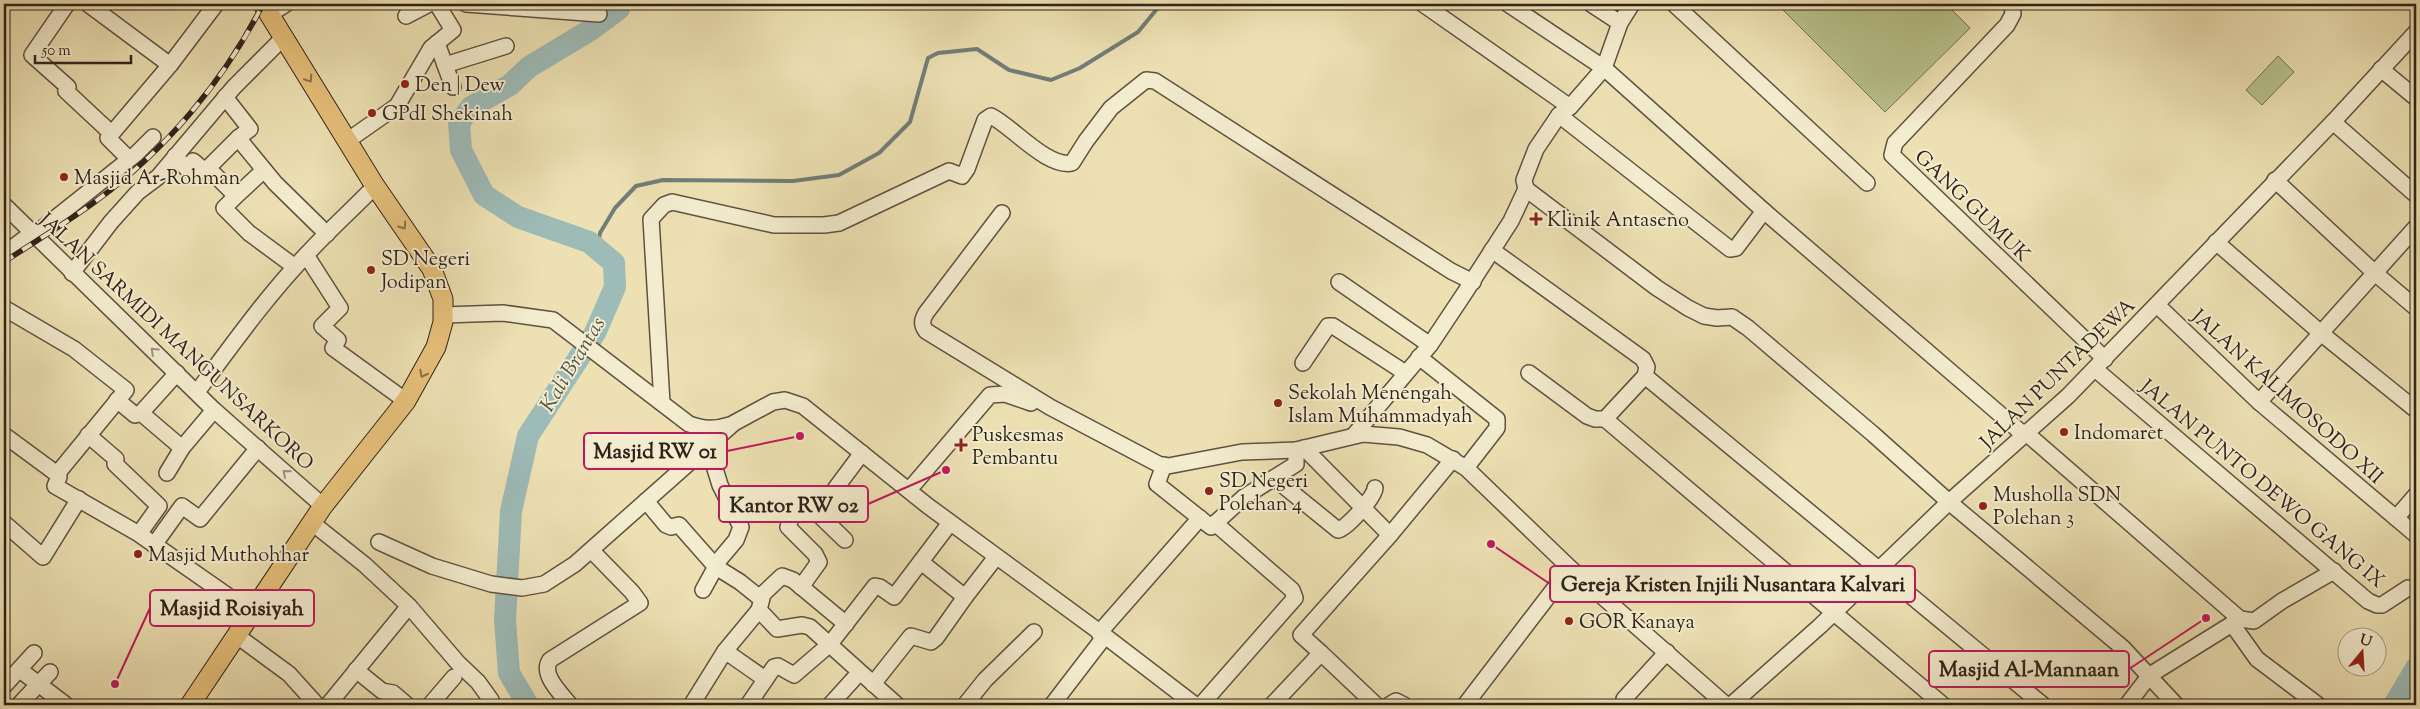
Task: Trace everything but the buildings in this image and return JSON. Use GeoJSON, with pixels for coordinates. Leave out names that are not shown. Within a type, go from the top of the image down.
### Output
{"type":"FeatureCollection","features":[{"type":"Feature","properties":{"kind":"main road"},"geometry":{"type":"LineString","coordinates":[[190,705],[311,522],[406,401],[436,347],[442,330],[441,292],[432,269],[375,186],[266,9]]}},
{"type":"Feature","properties":{"kind":"street"},"geometry":{"type":"LineString","coordinates":[[67,4],[32,55],[68,87],[66,91],[111,133]]}},
{"type":"Feature","properties":{"kind":"street"},"geometry":{"type":"LineString","coordinates":[[88,4],[170,65]]}},
{"type":"Feature","properties":{"kind":"street"},"geometry":{"type":"LineString","coordinates":[[129,158],[108,138],[170,65],[216,4]]}},
{"type":"Feature","properties":{"kind":"street"},"geometry":{"type":"LineString","coordinates":[[266,9],[286,4]]}},
{"type":"Feature","properties":{"kind":"street"},"geometry":{"type":"LineString","coordinates":[[406,16],[429,4]]}},
{"type":"Feature","properties":{"kind":"street"},"geometry":{"type":"LineString","coordinates":[[347,140],[397,106],[427,55],[437,43],[453,30],[437,4]]}},
{"type":"Feature","properties":{"kind":"street"},"geometry":{"type":"LineString","coordinates":[[466,4],[599,14]]}},
{"type":"Feature","properties":{"kind":"street"},"geometry":{"type":"LineString","coordinates":[[1423,4],[1564,111],[1730,249],[1736,248],[1764,211]]}},
{"type":"Feature","properties":{"kind":"street"},"geometry":{"type":"LineString","coordinates":[[1508,4],[1604,68],[1764,211],[2024,433],[2236,622],[2257,659],[2318,705]]}},
{"type":"Feature","properties":{"kind":"street"},"geometry":{"type":"LineString","coordinates":[[1591,4],[1620,23]]}},
{"type":"Feature","properties":{"kind":"street"},"geometry":{"type":"LineString","coordinates":[[1354,435],[1404,372],[1430,345],[1473,282],[1511,221],[1526,188],[1524,180],[1536,149],[1564,111],[1604,68],[1620,23],[1632,4]]}},
{"type":"Feature","properties":{"kind":"street"},"geometry":{"type":"LineString","coordinates":[[1674,4],[1867,182]]}},
{"type":"Feature","properties":{"kind":"street","name":"GANG GUMUK"},"geometry":{"type":"LineString","coordinates":[[2012,4],[2014,14],[2007,25],[1895,143],[1892,156],[2100,364]]}},
{"type":"Feature","properties":{"kind":"street","name":"JALAN PUNTADEWA"},"geometry":{"type":"LineString","coordinates":[[1731,705],[1880,570],[1949,502],[2100,364],[2275,180],[2333,122],[2416,32]]}},
{"type":"Feature","properties":{"kind":"street"},"geometry":{"type":"LineString","coordinates":[[72,273],[111,222],[138,192],[158,176],[225,97],[283,38]]}},
{"type":"Feature","properties":{"kind":"street"},"geometry":{"type":"LineString","coordinates":[[437,43],[453,87]]}},
{"type":"Feature","properties":{"kind":"street"},"geometry":{"type":"LineString","coordinates":[[445,65],[506,46]]}},
{"type":"Feature","properties":{"kind":"street"},"geometry":{"type":"LineString","coordinates":[[2380,69],[2416,98]]}},
{"type":"Feature","properties":{"kind":"street"},"geometry":{"type":"LineString","coordinates":[[662,403],[651,219],[664,205],[672,202],[774,225],[839,223],[948,171],[962,176],[967,169],[985,120],[991,116],[1046,156],[1062,163],[1072,163],[1111,108],[1146,80],[1155,81],[1451,271],[1473,282]]}},
{"type":"Feature","properties":{"kind":"street"},"geometry":{"type":"LineString","coordinates":[[175,156],[187,169],[193,161],[205,171],[238,138],[250,129],[225,97]]}},
{"type":"Feature","properties":{"kind":"street"},"geometry":{"type":"LineString","coordinates":[[2333,122],[2416,195]]}},
{"type":"Feature","properties":{"kind":"street"},"geometry":{"type":"LineString","coordinates":[[4,254],[33,234],[153,137]]}},
{"type":"Feature","properties":{"kind":"street"},"geometry":{"type":"LineString","coordinates":[[238,138],[264,170],[326,234]]}},
{"type":"Feature","properties":{"kind":"street"},"geometry":{"type":"LineString","coordinates":[[208,168],[236,196]]}},
{"type":"Feature","properties":{"kind":"street"},"geometry":{"type":"LineString","coordinates":[[264,170],[224,208],[249,233],[295,267]]}},
{"type":"Feature","properties":{"kind":"street"},"geometry":{"type":"LineString","coordinates":[[2275,180],[2376,274],[2416,308]]}},
{"type":"Feature","properties":{"kind":"street"},"geometry":{"type":"LineString","coordinates":[[197,392],[242,331],[295,267],[375,186]]}},
{"type":"Feature","properties":{"kind":"street"},"geometry":{"type":"LineString","coordinates":[[1526,188],[1657,288],[1680,303],[1704,316],[1732,317],[1873,434],[1949,502],[2123,648],[2176,705]]}},
{"type":"Feature","properties":{"kind":"street","name":"JALAN SARMIDI MANGUNSARKORO"},"geometry":{"type":"LineString","coordinates":[[4,205],[214,410],[323,506]]}},
{"type":"Feature","properties":{"kind":"street"},"geometry":{"type":"LineString","coordinates":[[1002,213],[922,320],[923,326],[933,335],[1050,407],[1164,465],[1242,452],[1300,449],[1354,435],[1400,437],[1418,441],[1466,468],[1570,568],[1726,705]]}},
{"type":"Feature","properties":{"kind":"street"},"geometry":{"type":"LineString","coordinates":[[2259,402],[2376,274],[2416,227]]}},
{"type":"Feature","properties":{"kind":"street"},"geometry":{"type":"LineString","coordinates":[[2216,242],[2322,334],[2416,410]]}},
{"type":"Feature","properties":{"kind":"street"},"geometry":{"type":"LineString","coordinates":[[1492,250],[1643,359],[1647,367],[1645,376],[1605,418],[1595,419],[1587,416],[1529,373]]}},
{"type":"Feature","properties":{"kind":"street"},"geometry":{"type":"LineString","coordinates":[[306,255],[340,308],[322,326],[338,340],[333,348],[406,401]]}},
{"type":"Feature","properties":{"kind":"street"},"geometry":{"type":"LineString","coordinates":[[1339,282],[1430,345]]}},
{"type":"Feature","properties":{"kind":"street","name":"JALAN KALIMOSODO XII"},"geometry":{"type":"LineString","coordinates":[[2157,305],[2259,402],[2416,535]]}},
{"type":"Feature","properties":{"kind":"street"},"geometry":{"type":"LineString","coordinates":[[4,308],[92,361],[126,390],[57,474]]}},
{"type":"Feature","properties":{"kind":"street"},"geometry":{"type":"LineString","coordinates":[[443,315],[503,313],[553,320],[689,424],[702,429],[716,430],[734,423],[769,403],[785,400],[803,406],[950,523],[1195,705]]}},
{"type":"Feature","properties":{"kind":"street"},"geometry":{"type":"LineString","coordinates":[[1303,363],[1328,326],[1333,326],[1404,372]]}},
{"type":"Feature","properties":{"kind":"street"},"geometry":{"type":"LineString","coordinates":[[1419,358],[1497,419],[1497,428],[1466,468]]}},
{"type":"Feature","properties":{"kind":"street","name":"JALAN PUNTO DEWO GANG IX"},"geometry":{"type":"LineString","coordinates":[[2100,364],[2368,601],[2377,605],[2388,602],[2408,588]]}},
{"type":"Feature","properties":{"kind":"street"},"geometry":{"type":"LineString","coordinates":[[117,400],[135,415],[141,413],[177,373]]}},
{"type":"Feature","properties":{"kind":"street"},"geometry":{"type":"LineString","coordinates":[[1645,376],[2042,705]]}},
{"type":"Feature","properties":{"kind":"street"},"geometry":{"type":"LineString","coordinates":[[908,490],[990,395],[1005,394],[1050,407]]}},
{"type":"Feature","properties":{"kind":"street"},"geometry":{"type":"LineString","coordinates":[[167,473],[182,448],[214,410]]}},
{"type":"Feature","properties":{"kind":"street"},"geometry":{"type":"LineString","coordinates":[[141,413],[182,448]]}},
{"type":"Feature","properties":{"kind":"street"},"geometry":{"type":"LineString","coordinates":[[1605,418],[1943,705]]}},
{"type":"Feature","properties":{"kind":"street"},"geometry":{"type":"LineString","coordinates":[[379,542],[432,566],[491,584],[522,588],[551,580],[591,550],[734,423]]}},
{"type":"Feature","properties":{"kind":"street"},"geometry":{"type":"LineString","coordinates":[[4,435],[57,474],[59,477],[55,486],[139,534],[251,612]]}},
{"type":"Feature","properties":{"kind":"street"},"geometry":{"type":"LineString","coordinates":[[88,435],[116,460],[115,464],[159,506],[139,534]]}},
{"type":"Feature","properties":{"kind":"street"},"geometry":{"type":"LineString","coordinates":[[703,590],[716,567],[736,540],[741,527],[720,485],[708,446]]}},
{"type":"Feature","properties":{"kind":"street"},"geometry":{"type":"LineString","coordinates":[[154,545],[182,506],[200,519],[258,448]]}},
{"type":"Feature","properties":{"kind":"street"},"geometry":{"type":"LineString","coordinates":[[1052,705],[1102,635],[1208,521],[1296,464],[1300,449]]}},
{"type":"Feature","properties":{"kind":"street"},"geometry":{"type":"LineString","coordinates":[[1300,449],[1390,535]]}},
{"type":"Feature","properties":{"kind":"street"},"geometry":{"type":"LineString","coordinates":[[818,512],[862,453]]}},
{"type":"Feature","properties":{"kind":"street"},"geometry":{"type":"LineString","coordinates":[[1301,635],[1390,535],[1452,459]]}},
{"type":"Feature","properties":{"kind":"street"},"geometry":{"type":"LineString","coordinates":[[1164,465],[1158,484],[1208,521],[1292,590],[1295,598],[1201,705]]}},
{"type":"Feature","properties":{"kind":"street"},"geometry":{"type":"LineString","coordinates":[[1274,478],[1338,530],[1343,529],[1362,508],[1374,493],[1375,488]]}},
{"type":"Feature","properties":{"kind":"street"},"geometry":{"type":"LineString","coordinates":[[2396,518],[2416,495]]}},
{"type":"Feature","properties":{"kind":"street"},"geometry":{"type":"LineString","coordinates":[[4,523],[43,557],[79,499]]}},
{"type":"Feature","properties":{"kind":"street"},"geometry":{"type":"LineString","coordinates":[[646,501],[666,525],[671,527],[679,525],[686,530],[716,567],[740,582],[759,604],[776,629],[802,625],[810,627],[859,673],[897,705]]}},
{"type":"Feature","properties":{"kind":"street"},"geometry":{"type":"LineString","coordinates":[[801,587],[819,562],[819,558],[789,530],[788,524],[806,505],[812,506],[818,512],[820,518],[845,540]]}},
{"type":"Feature","properties":{"kind":"street"},"geometry":{"type":"LineString","coordinates":[[311,522],[365,565],[409,606],[458,664],[478,682],[491,700]]}},
{"type":"Feature","properties":{"kind":"street"},"geometry":{"type":"LineString","coordinates":[[748,705],[772,669],[778,666],[794,675],[830,644],[875,586],[880,587],[894,597],[950,523]]}},
{"type":"Feature","properties":{"kind":"street"},"geometry":{"type":"LineString","coordinates":[[570,705],[548,676],[547,668],[550,660],[640,603],[632,592],[591,550]]}},
{"type":"Feature","properties":{"kind":"street"},"geometry":{"type":"LineString","coordinates":[[873,684],[911,636],[931,642],[936,638],[996,557]]}},
{"type":"Feature","properties":{"kind":"street"},"geometry":{"type":"LineString","coordinates":[[921,562],[965,597]]}},
{"type":"Feature","properties":{"kind":"street"},"geometry":{"type":"LineString","coordinates":[[1465,705],[1570,568]]}},
{"type":"Feature","properties":{"kind":"street"},"geometry":{"type":"LineString","coordinates":[[2127,705],[2150,675],[2236,622],[2254,621],[2282,600],[2334,571]]}},
{"type":"Feature","properties":{"kind":"street"},"geometry":{"type":"LineString","coordinates":[[692,704],[725,651],[782,576],[792,580],[846,624]]}},
{"type":"Feature","properties":{"kind":"street"},"geometry":{"type":"LineString","coordinates":[[328,705],[409,606]]}},
{"type":"Feature","properties":{"kind":"street"},"geometry":{"type":"LineString","coordinates":[[1282,615],[1376,705]]}},
{"type":"Feature","properties":{"kind":"street"},"geometry":{"type":"LineString","coordinates":[[965,705],[984,680],[1034,632]]}},
{"type":"Feature","properties":{"kind":"street"},"geometry":{"type":"LineString","coordinates":[[236,635],[289,674],[317,705]]}},
{"type":"Feature","properties":{"kind":"street"},"geometry":{"type":"LineString","coordinates":[[725,651],[765,680]]}},
{"type":"Feature","properties":{"kind":"street"},"geometry":{"type":"LineString","coordinates":[[1624,698],[1667,652]]}},
{"type":"Feature","properties":{"kind":"street"},"geometry":{"type":"LineString","coordinates":[[4,686],[34,653]]}},
{"type":"Feature","properties":{"kind":"street"},"geometry":{"type":"LineString","coordinates":[[1272,705],[1321,653]]}},
{"type":"Feature","properties":{"kind":"street"},"geometry":{"type":"LineString","coordinates":[[20,670],[66,705]]}},
{"type":"Feature","properties":{"kind":"street"},"geometry":{"type":"LineString","coordinates":[[356,670],[382,691],[393,693],[407,705]]}},
{"type":"Feature","properties":{"kind":"street"},"geometry":{"type":"LineString","coordinates":[[19,705],[39,686],[50,672]]}},
{"type":"Feature","properties":{"kind":"street"},"geometry":{"type":"LineString","coordinates":[[830,705],[859,673]]}},
{"type":"Feature","properties":{"kind":"street"},"geometry":{"type":"LineString","coordinates":[[430,705],[454,677]]}},
{"type":"Feature","properties":{"kind":"street"},"geometry":{"type":"LineString","coordinates":[[1389,705],[1396,701],[1404,705]]}},
{"type":"Feature","properties":{"kind":"green space"},"geometry":{"type":"Polygon","coordinates":[[[1777,4],[1946,4],[1970,28],[1885,112],[1777,4]]]}},
{"type":"Feature","properties":{"kind":"green space"},"geometry":{"type":"Polygon","coordinates":[[[2278,56],[2294,72],[2262,105],[2246,90],[2278,56]]]}},
{"type":"Feature","properties":{"kind":"waterway","name":"Kali Brantas"},"geometry":{"type":"LineString","coordinates":[[528,705],[509,673],[505,620],[511,511],[528,436],[595,333],[615,287],[614,263],[589,242],[518,217],[484,195],[461,150],[459,123],[471,107],[510,85],[529,67],[592,29],[619,9],[620,4]]}},
{"type":"Feature","properties":{"kind":"waterway"},"geometry":{"type":"LineString","coordinates":[[597,249],[600,233],[615,208],[636,186],[663,180],[793,181],[839,175],[879,153],[910,122],[928,58],[938,53],[977,49],[1009,70],[1051,80],[1080,68],[1138,32],[1161,4]]}},
{"type":"Feature","properties":{"kind":"waterway"},"geometry":{"type":"LineString","coordinates":[[2394,705],[2416,668]]}},
{"type":"Feature","properties":{"kind":"railway"},"geometry":{"type":"LineString","coordinates":[[4,262],[96,201],[146,160],[169,137],[211,87],[230,60],[263,4]]}},
{"type":"Feature","properties":{"kind":"place","name":"Den | Dew"},"geometry":{"type":"Point","coordinates":[405,84]}},
{"type":"Feature","properties":{"kind":"place","name":"GPdI Shekinah"},"geometry":{"type":"Point","coordinates":[372,113]}},
{"type":"Feature","properties":{"kind":"place","name":"Masjid Ar-Rohman"},"geometry":{"type":"Point","coordinates":[64,177]}},
{"type":"Feature","properties":{"kind":"place","name":"Klinik Antaseno"},"geometry":{"type":"Point","coordinates":[1536,219]}},
{"type":"Feature","properties":{"kind":"place","name":"SD Negeri Jodipan"},"geometry":{"type":"Point","coordinates":[371,270]}},
{"type":"Feature","properties":{"kind":"place","name":"Sekolah Menengah Islam Muhammadyah"},"geometry":{"type":"Point","coordinates":[1278,403]}},
{"type":"Feature","properties":{"kind":"place","name":"Indomaret"},"geometry":{"type":"Point","coordinates":[2064,432]}},
{"type":"Feature","properties":{"kind":"place","name":"Masjid RW 01"},"geometry":{"type":"Point","coordinates":[800,436]}},
{"type":"Feature","properties":{"kind":"place","name":"Puskesmas Pembantu"},"geometry":{"type":"Point","coordinates":[961,445]}},
{"type":"Feature","properties":{"kind":"place","name":"Kantor RW 02"},"geometry":{"type":"Point","coordinates":[946,470]}},
{"type":"Feature","properties":{"kind":"place","name":"SD Negeri Polehan 4"},"geometry":{"type":"Point","coordinates":[1209,491]}},
{"type":"Feature","properties":{"kind":"place","name":"Musholla SDN Polehan 3"},"geometry":{"type":"Point","coordinates":[1983,506]}},
{"type":"Feature","properties":{"kind":"place","name":"Gereja Kristen Injili Nusantara Kalvari"},"geometry":{"type":"Point","coordinates":[1491,544]}},
{"type":"Feature","properties":{"kind":"place","name":"Masjid Muthohhar"},"geometry":{"type":"Point","coordinates":[138,554]}},
{"type":"Feature","properties":{"kind":"place","name":"Masjid Al-Mannaan"},"geometry":{"type":"Point","coordinates":[2206,618]}},
{"type":"Feature","properties":{"kind":"place","name":"GOR Kanaya"},"geometry":{"type":"Point","coordinates":[1569,621]}},
{"type":"Feature","properties":{"kind":"place","name":"Masjid Roisiyah"},"geometry":{"type":"Point","coordinates":[115,684]}}]}
